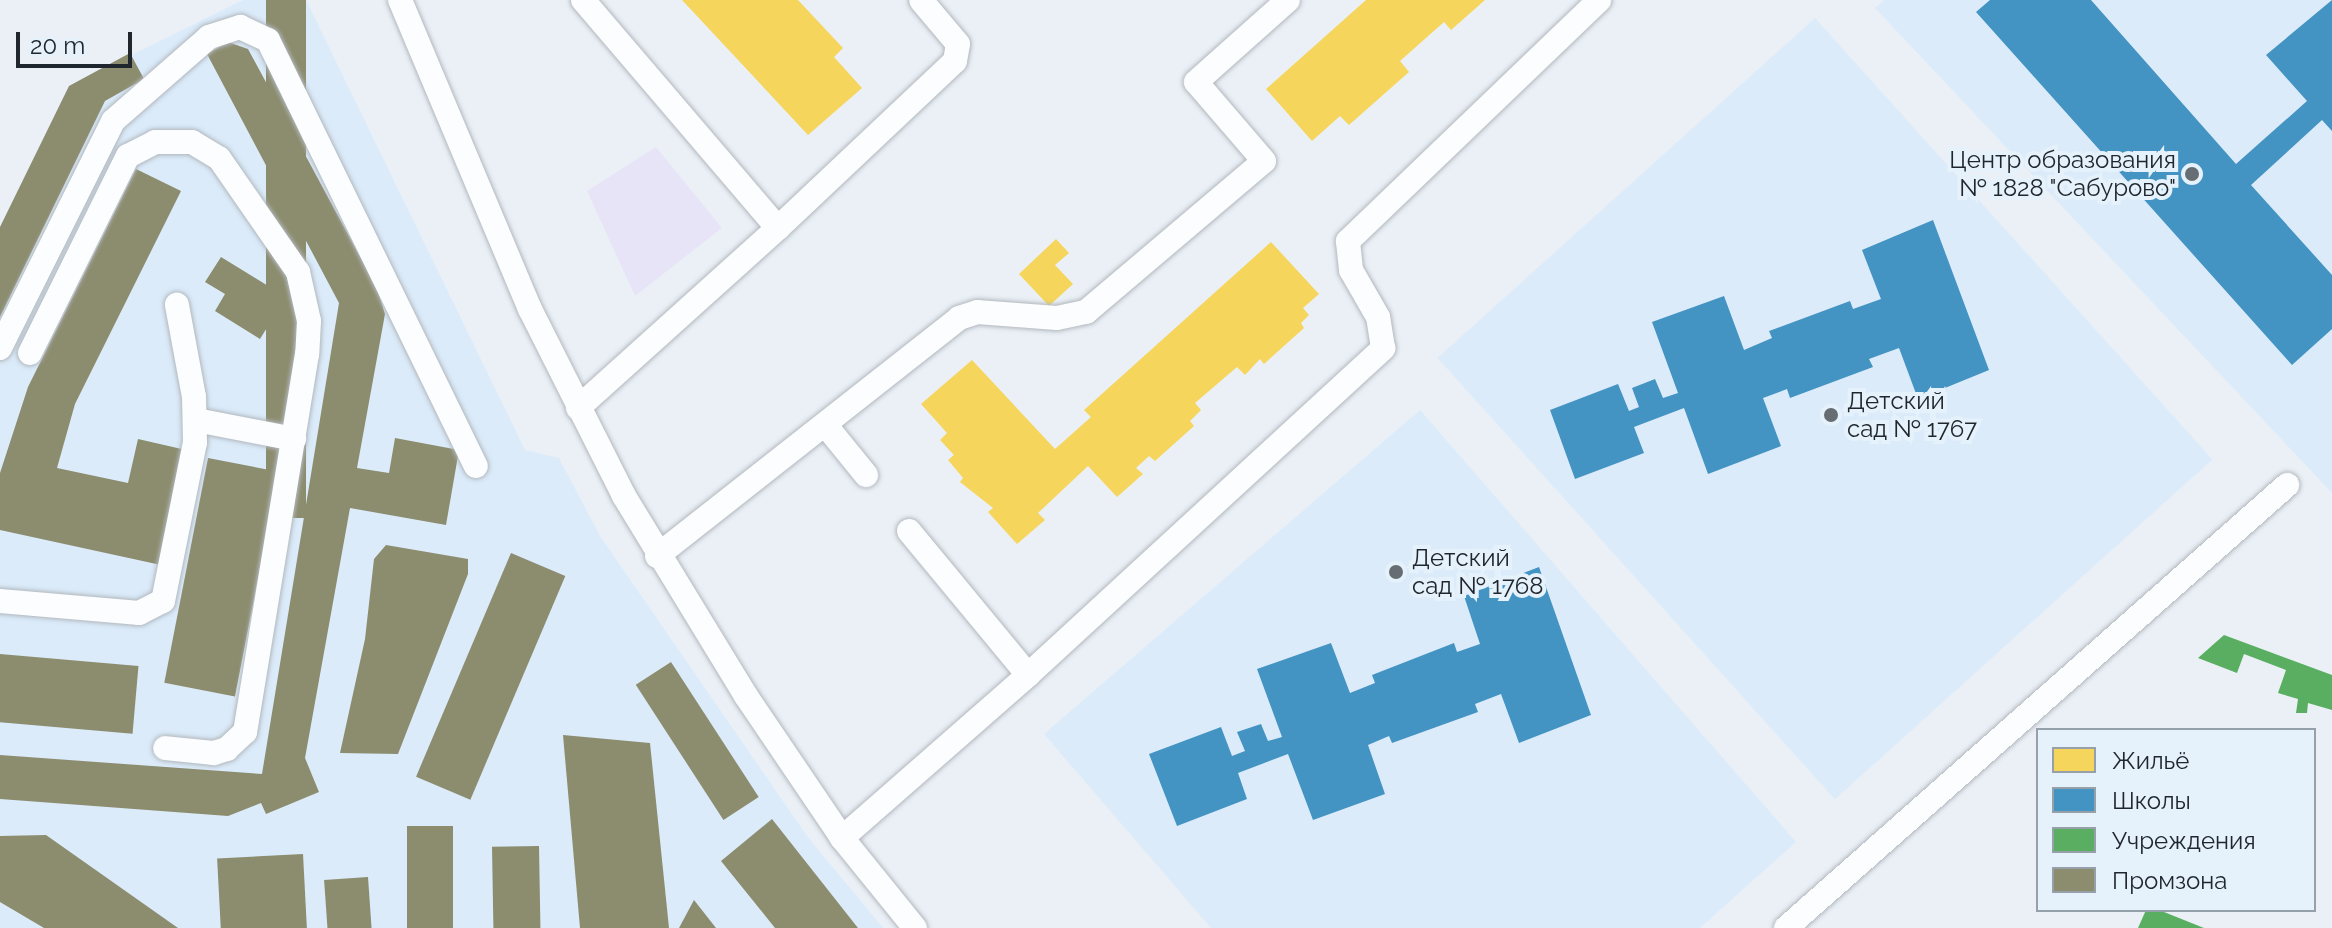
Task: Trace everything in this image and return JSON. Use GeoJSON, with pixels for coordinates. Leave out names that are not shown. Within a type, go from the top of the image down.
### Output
{"type":"FeatureCollection","features":[{"type":"Feature","properties":{"kind":"lane"},"geometry":{"type":"LineString","coordinates":[[400,0],[458,144],[578,408],[657,556],[842,838],[915,928]]}},
{"type":"Feature","properties":{"kind":"lane"},"geometry":{"type":"LineString","coordinates":[[583,0],[778,228]]}},
{"type":"Feature","properties":{"kind":"lane"},"geometry":{"type":"LineString","coordinates":[[578,408],[778,228],[955,61],[958,44],[921,0]]}},
{"type":"Feature","properties":{"kind":"lane"},"geometry":{"type":"LineString","coordinates":[[657,556],[827,427],[959,318],[977,312],[1057,318],[1086,312],[1264,161],[1196,82],[1288,0]]}},
{"type":"Feature","properties":{"kind":"lane"},"geometry":{"type":"LineString","coordinates":[[842,838],[1028,675],[1383,348],[1378,317],[1351,270],[1348,241],[1599,0]]}},
{"type":"Feature","properties":{"kind":"lane"},"geometry":{"type":"LineString","coordinates":[[0,348],[113,121],[209,37],[240,27],[268,40],[476,466]]}},
{"type":"Feature","properties":{"kind":"lane"},"geometry":{"type":"LineString","coordinates":[[30,353],[128,156],[155,142],[192,142],[219,158],[298,272],[309,321],[294,439],[245,732],[227,749],[214,753],[165,748]]}},
{"type":"Feature","properties":{"kind":"lane"},"geometry":{"type":"LineString","coordinates":[[0,601],[139,613],[155,608],[168,591],[196,420],[177,305]]}},
{"type":"Feature","properties":{"kind":"lane"},"geometry":{"type":"LineString","coordinates":[[196,420],[294,439]]}},
{"type":"Feature","properties":{"kind":"lane"},"geometry":{"type":"LineString","coordinates":[[827,427],[866,475]]}},
{"type":"Feature","properties":{"kind":"lane"},"geometry":{"type":"LineString","coordinates":[[1786,928],[2287,485]]}},
{"type":"Feature","properties":{"kind":"lane"},"geometry":{"type":"LineString","coordinates":[[909,531],[1028,675]]}},
{"type":"Feature","properties":{"kind":"shaded area"},"geometry":{"type":"Polygon","coordinates":[[[243,0],[306,0],[525,450],[559,458],[600,536],[807,836],[883,928],[0,928],[0,227],[69,86],[243,0]]]}},
{"type":"Feature","properties":{"kind":"shaded area"},"geometry":{"type":"Polygon","coordinates":[[[1884,0],[2332,0],[2332,493],[1875,8],[1884,0]]]}},
{"type":"Feature","properties":{"kind":"shaded area","name":"Детский сад № 1767"},"geometry":{"type":"Polygon","coordinates":[[[1815,18],[2212,459],[1835,799],[1437,358],[1815,18]]]}},
{"type":"Feature","properties":{"kind":"shaded area"},"geometry":{"type":"Polygon","coordinates":[[[656,147],[722,228],[635,296],[587,191],[656,147]]]}},
{"type":"Feature","properties":{"kind":"shaded area","name":"Детский сад № 1768"},"geometry":{"type":"Polygon","coordinates":[[[1420,410],[1796,842],[1700,928],[1211,928],[1044,734],[1420,410]]]}},
{"type":"Feature","properties":{"kind":"building: Жильё"},"geometry":{"type":"Polygon","coordinates":[[[682,0],[798,0],[843,48],[834,57],[862,88],[808,135],[682,0]]]}},
{"type":"Feature","properties":{"kind":"building: Жильё"},"geometry":{"type":"Polygon","coordinates":[[[1366,0],[1485,0],[1451,30],[1444,22],[1400,61],[1409,72],[1349,125],[1340,116],[1312,141],[1266,89],[1366,0]]]}},
{"type":"Feature","properties":{"kind":"building: Жильё"},"geometry":{"type":"Polygon","coordinates":[[[1056,239],[1069,253],[1055,265],[1073,284],[1049,306],[1019,274],[1056,239]]]}},
{"type":"Feature","properties":{"kind":"building: Жильё"},"geometry":{"type":"Polygon","coordinates":[[[1271,242],[1319,294],[1303,308],[1309,315],[1301,323],[1304,328],[1264,364],[1260,359],[1245,375],[1237,367],[1195,403],[1201,410],[1190,421],[1194,426],[1155,461],[1149,456],[1136,468],[1143,474],[1117,497],[1088,466],[1038,513],[1045,520],[1017,544],[988,512],[993,508],[960,482],[963,478],[948,460],[954,455],[940,440],[947,433],[921,404],[972,360],[1055,449],[1091,417],[1084,410],[1271,242]]]}},
{"type":"Feature","properties":{"kind":"building: Школы","name":"Центр образования № 1828 \"Сабурово\""},"geometry":{"type":"Polygon","coordinates":[[[1990,0],[2091,0],[2236,164],[2307,101],[2266,55],[2332,0],[2332,131],[2322,120],[2251,185],[2332,275],[2332,329],[2292,365],[1976,12],[1990,0]]]}},
{"type":"Feature","properties":{"kind":"building: Школы"},"geometry":{"type":"Polygon","coordinates":[[[1933,220],[1989,370],[1918,399],[1899,348],[1869,359],[1873,367],[1790,398],[1787,389],[1763,398],[1781,446],[1708,474],[1684,408],[1634,427],[1644,453],[1575,479],[1550,410],[1618,384],[1629,411],[1639,407],[1632,388],[1655,379],[1663,398],[1678,393],[1652,322],[1724,296],[1744,350],[1772,338],[1769,331],[1850,301],[1853,309],[1881,299],[1862,250],[1933,220]]]}},
{"type":"Feature","properties":{"kind":"building: Школы"},"geometry":{"type":"Polygon","coordinates":[[[1539,567],[1591,715],[1519,743],[1501,694],[1475,704],[1478,712],[1392,743],[1389,736],[1368,745],[1385,794],[1313,820],[1288,754],[1238,773],[1247,799],[1177,826],[1149,754],[1221,727],[1232,756],[1245,751],[1237,732],[1261,724],[1268,741],[1282,737],[1257,669],[1331,643],[1350,693],[1375,683],[1372,675],[1454,643],[1457,652],[1480,644],[1464,596],[1539,567]]]}},
{"type":"Feature","properties":{"kind":"building: Учреждения"},"geometry":{"type":"Polygon","coordinates":[[[2224,635],[2332,675],[2332,710],[2308,703],[2307,713],[2296,713],[2298,699],[2278,693],[2286,670],[2244,654],[2237,673],[2198,658],[2224,635]]]}},
{"type":"Feature","properties":{"kind":"building: Учреждения"},"geometry":{"type":"Polygon","coordinates":[[[2145,912],[2164,912],[2204,928],[2138,928],[2145,912]]]}},
{"type":"Feature","properties":{"kind":"building: Промзона"},"geometry":{"type":"Polygon","coordinates":[[[266,0],[306,0],[306,518],[266,518],[266,0]]]}},
{"type":"Feature","properties":{"kind":"building: Промзона"},"geometry":{"type":"Polygon","coordinates":[[[228,42],[248,49],[377,288],[385,314],[357,468],[389,473],[395,438],[459,450],[446,525],[350,508],[305,758],[319,792],[266,814],[261,803],[228,816],[0,799],[0,755],[262,774],[339,303],[207,54],[228,42]]]}},
{"type":"Feature","properties":{"kind":"building: Промзона"},"geometry":{"type":"Polygon","coordinates":[[[130,53],[144,79],[105,101],[0,317],[0,227],[69,86],[130,53]]]}},
{"type":"Feature","properties":{"kind":"building: Промзона"},"geometry":{"type":"Polygon","coordinates":[[[136,169],[181,191],[75,404],[57,468],[128,483],[138,439],[186,450],[161,565],[0,530],[0,473],[28,387],[136,169]]]}},
{"type":"Feature","properties":{"kind":"building: Промзона"},"geometry":{"type":"Polygon","coordinates":[[[221,257],[286,297],[260,339],[215,311],[225,294],[205,282],[221,257]]]}},
{"type":"Feature","properties":{"kind":"building: Промзона"},"geometry":{"type":"Polygon","coordinates":[[[208,458],[279,472],[235,697],[164,683],[208,458]]]}},
{"type":"Feature","properties":{"kind":"building: Промзона"},"geometry":{"type":"Polygon","coordinates":[[[386,545],[468,559],[468,574],[398,754],[340,753],[365,639],[374,559],[386,545]]]}},
{"type":"Feature","properties":{"kind":"building: Промзона"},"geometry":{"type":"Polygon","coordinates":[[[511,553],[565,576],[470,800],[416,777],[511,553]]]}},
{"type":"Feature","properties":{"kind":"building: Промзона"},"geometry":{"type":"Polygon","coordinates":[[[0,654],[138,666],[133,734],[0,722],[0,654]]]}},
{"type":"Feature","properties":{"kind":"building: Промзона"},"geometry":{"type":"Polygon","coordinates":[[[671,662],[759,797],[723,820],[636,685],[671,662]]]}},
{"type":"Feature","properties":{"kind":"building: Промзона"},"geometry":{"type":"Polygon","coordinates":[[[563,735],[650,743],[669,928],[580,928],[563,735]]]}},
{"type":"Feature","properties":{"kind":"building: Промзона"},"geometry":{"type":"Polygon","coordinates":[[[772,819],[858,928],[775,928],[721,861],[772,819]]]}},
{"type":"Feature","properties":{"kind":"building: Промзона"},"geometry":{"type":"Polygon","coordinates":[[[407,826],[453,826],[453,928],[407,928],[407,826]]]}},
{"type":"Feature","properties":{"kind":"building: Промзона"},"geometry":{"type":"Polygon","coordinates":[[[46,835],[178,928],[44,928],[0,902],[0,836],[46,835]]]}},
{"type":"Feature","properties":{"kind":"building: Промзона"},"geometry":{"type":"Polygon","coordinates":[[[539,846],[540,928],[493,928],[492,847],[539,846]]]}},
{"type":"Feature","properties":{"kind":"building: Промзона"},"geometry":{"type":"Polygon","coordinates":[[[303,854],[307,928],[221,928],[217,859],[303,854]]]}},
{"type":"Feature","properties":{"kind":"building: Промзона"},"geometry":{"type":"Polygon","coordinates":[[[368,877],[372,928],[327,928],[324,880],[368,877]]]}},
{"type":"Feature","properties":{"kind":"building: Промзона"},"geometry":{"type":"Polygon","coordinates":[[[694,900],[716,928],[679,928],[694,900]]]}},
{"type":"Feature","properties":{"kind":"place","name":"Центр образования № 1828 \"Сабурово\""},"geometry":{"type":"Point","coordinates":[2192,174]}},
{"type":"Feature","properties":{"kind":"place","name":"Детский сад № 1767"},"geometry":{"type":"Point","coordinates":[1831,415]}},
{"type":"Feature","properties":{"kind":"place","name":"Детский сад № 1768"},"geometry":{"type":"Point","coordinates":[1396,572]}}]}
